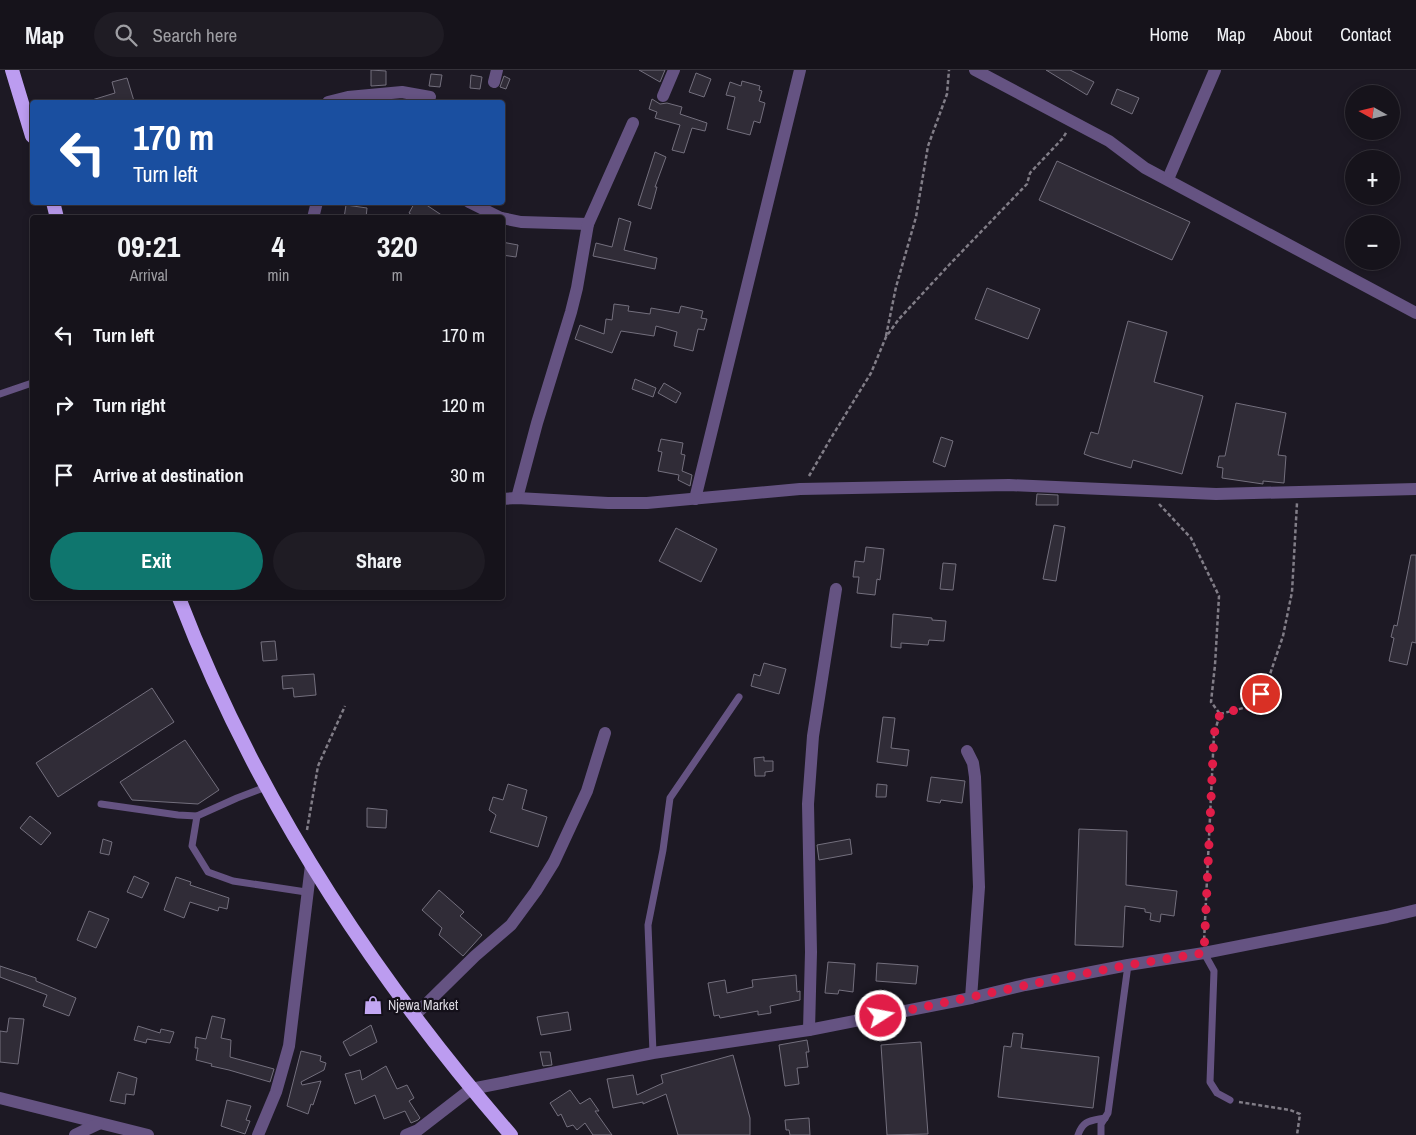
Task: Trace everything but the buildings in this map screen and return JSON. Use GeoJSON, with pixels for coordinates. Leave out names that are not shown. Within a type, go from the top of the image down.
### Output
{"type":"FeatureCollection","features":[{"type":"Feature","properties":{"kind":"highway"},"geometry":{"type":"LineString","coordinates":[[12,70],[30,124]]}},
{"type":"Feature","properties":{"kind":"highway"},"geometry":{"type":"LineString","coordinates":[[180,600],[212,679],[266,787],[311,865],[345,919],[414,1016],[471,1089],[511,1135]]}},
{"type":"Feature","properties":{"kind":"street"},"geometry":{"type":"LineString","coordinates":[[663,96],[674,70]]}},
{"type":"Feature","properties":{"kind":"street"},"geometry":{"type":"LineString","coordinates":[[695,499],[800,70]]}},
{"type":"Feature","properties":{"kind":"street"},"geometry":{"type":"LineString","coordinates":[[975,70],[1109,141],[1145,168],[1416,313]]}},
{"type":"Feature","properties":{"kind":"street"},"geometry":{"type":"LineString","coordinates":[[1168,179],[1216,70]]}},
{"type":"Feature","properties":{"kind":"street"},"geometry":{"type":"LineString","coordinates":[[335,100],[348,96],[402,92],[430,97]]}},
{"type":"Feature","properties":{"kind":"street"},"geometry":{"type":"LineString","coordinates":[[517,498],[575,296],[588,224],[633,123]]}},
{"type":"Feature","properties":{"kind":"street"},"geometry":{"type":"LineString","coordinates":[[475,205],[496,215]]}},
{"type":"Feature","properties":{"kind":"street"},"geometry":{"type":"LineString","coordinates":[[505,219],[522,222],[588,224]]}},
{"type":"Feature","properties":{"kind":"street"},"geometry":{"type":"LineString","coordinates":[[505,499],[608,503],[647,502],[800,489],[1009,485],[1216,494],[1416,489]]}},
{"type":"Feature","properties":{"kind":"street"},"geometry":{"type":"LineString","coordinates":[[809,1030],[812,952],[808,804],[813,736],[836,589]]}},
{"type":"Feature","properties":{"kind":"street"},"geometry":{"type":"LineString","coordinates":[[414,1016],[475,956],[512,925],[536,891],[554,862],[587,791],[605,733]]}},
{"type":"Feature","properties":{"kind":"street"},"geometry":{"type":"LineString","coordinates":[[967,751],[973,763],[975,777],[978,887],[971,998]]}},
{"type":"Feature","properties":{"kind":"street"},"geometry":{"type":"LineString","coordinates":[[258,1135],[276,1092],[289,1046],[306,892],[311,865]]}},
{"type":"Feature","properties":{"kind":"street"},"geometry":{"type":"LineString","coordinates":[[406,1135],[418,1130],[471,1089],[653,1053],[809,1030],[971,998],[1024,985],[1204,953],[1416,910]]}},
{"type":"Feature","properties":{"kind":"street"},"geometry":{"type":"LineString","coordinates":[[0,1098],[148,1135]]}},
{"type":"Feature","properties":{"kind":"street"},"geometry":{"type":"LineString","coordinates":[[75,1135],[98,1124]]}},
{"type":"Feature","properties":{"kind":"lane"},"geometry":{"type":"LineString","coordinates":[[0,394],[30,384]]}},
{"type":"Feature","properties":{"kind":"lane"},"geometry":{"type":"LineString","coordinates":[[653,1053],[648,925],[664,850],[670,798],[739,697]]}},
{"type":"Feature","properties":{"kind":"lane"},"geometry":{"type":"LineString","coordinates":[[102,804],[178,816],[197,816],[266,787]]}},
{"type":"Feature","properties":{"kind":"lane"},"geometry":{"type":"LineString","coordinates":[[197,816],[192,846],[208,872],[233,881],[306,892]]}},
{"type":"Feature","properties":{"kind":"lane"},"geometry":{"type":"LineString","coordinates":[[1204,953],[1214,971],[1210,1082],[1217,1093],[1230,1100]]}},
{"type":"Feature","properties":{"kind":"lane"},"geometry":{"type":"LineString","coordinates":[[1101,1135],[1101,1124],[1108,1112],[1128,965]]}},
{"type":"Feature","properties":{"kind":"lane"},"geometry":{"type":"LineString","coordinates":[[1078,1135],[1081,1127],[1086,1122],[1105,1118]]}},
{"type":"Feature","properties":{"kind":"path"},"geometry":{"type":"LineString","coordinates":[[800,489],[871,373],[886,337],[896,287],[916,217],[928,146],[946,94],[949,70]]}},
{"type":"Feature","properties":{"kind":"path"},"geometry":{"type":"LineString","coordinates":[[886,337],[961,251],[1027,184],[1030,173],[1063,138],[1072,121]]}},
{"type":"Feature","properties":{"kind":"path"},"geometry":{"type":"LineString","coordinates":[[1147,491],[1191,538],[1219,596],[1216,657],[1211,702],[1220,714]]}},
{"type":"Feature","properties":{"kind":"path"},"geometry":{"type":"LineString","coordinates":[[1220,714],[1256,705],[1269,676],[1283,636],[1292,592],[1298,492]]}},
{"type":"Feature","properties":{"kind":"path"},"geometry":{"type":"LineString","coordinates":[[303,852],[318,766],[345,706]]}},
{"type":"Feature","properties":{"kind":"path"},"geometry":{"type":"LineString","coordinates":[[1204,953],[1214,734],[1220,714]]}},
{"type":"Feature","properties":{"kind":"path"},"geometry":{"type":"LineString","coordinates":[[1230,1100],[1290,1110],[1300,1114],[1297,1135]]}},
{"type":"Feature","properties":{"kind":"place","name":"Njewa Market"},"geometry":{"type":"Point","coordinates":[373,1005]}},
{"type":"Feature","properties":{"kind":"route"},"geometry":{"type":"LineString","coordinates":[[881,1016],[1024,985],[1204,953],[1214,734],[1220,714],[1256,705],[1261,694]]}}]}
